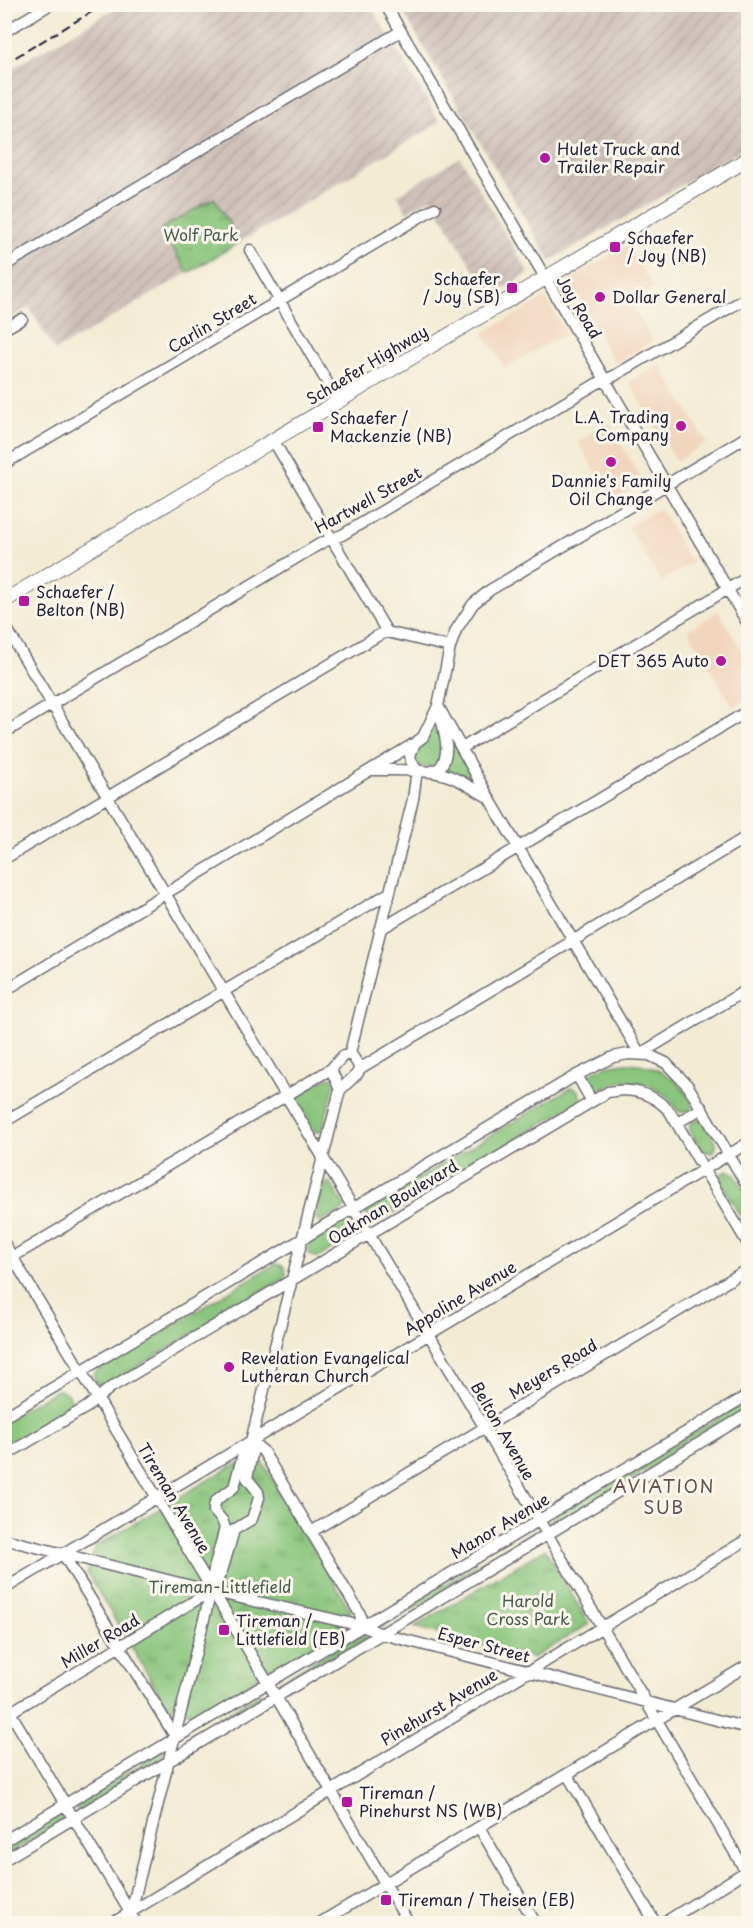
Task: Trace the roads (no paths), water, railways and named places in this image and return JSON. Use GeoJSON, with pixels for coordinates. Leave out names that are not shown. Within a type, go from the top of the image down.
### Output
{"type":"FeatureCollection","features":[{"type":"Feature","properties":{"kind":"main road","name":"Schaefer Highway"},"geometry":{"type":"LineString","coordinates":[[4,601],[748,159]]}},
{"type":"Feature","properties":{"kind":"street"},"geometry":{"type":"LineString","coordinates":[[4,32],[51,4]]}},
{"type":"Feature","properties":{"kind":"street","name":"Joy Road"},"geometry":{"type":"LineString","coordinates":[[385,4],[748,624]]}},
{"type":"Feature","properties":{"kind":"street"},"geometry":{"type":"LineString","coordinates":[[4,266],[401,31]]}},
{"type":"Feature","properties":{"kind":"street","name":"Carlin Street"},"geometry":{"type":"LineString","coordinates":[[4,464],[435,208]]}},
{"type":"Feature","properties":{"kind":"street"},"geometry":{"type":"LineString","coordinates":[[250,250],[338,401]]}},
{"type":"Feature","properties":{"kind":"street","name":"Hartwell Street"},"geometry":{"type":"LineString","coordinates":[[4,733],[323,542],[340,536],[748,297]]}},
{"type":"Feature","properties":{"kind":"street"},"geometry":{"type":"LineString","coordinates":[[4,329],[22,319]]}},
{"type":"Feature","properties":{"kind":"street"},"geometry":{"type":"LineString","coordinates":[[4,991],[415,743],[423,737],[438,706],[450,647],[463,616],[472,604],[490,590],[748,436]]}},
{"type":"Feature","properties":{"kind":"street"},"geometry":{"type":"LineString","coordinates":[[273,440],[387,632]]}},
{"type":"Feature","properties":{"kind":"street"},"geometry":{"type":"LineString","coordinates":[[462,748],[748,577]]}},
{"type":"Feature","properties":{"kind":"street"},"geometry":{"type":"LineString","coordinates":[[4,624],[285,1095]]}},
{"type":"Feature","properties":{"kind":"street"},"geometry":{"type":"LineString","coordinates":[[4,859],[368,641],[387,632],[450,647]]}},
{"type":"Feature","properties":{"kind":"street"},"geometry":{"type":"LineString","coordinates":[[438,706],[489,798],[640,1054],[658,1059],[673,1068],[688,1086],[748,1187]]}},
{"type":"Feature","properties":{"kind":"street"},"geometry":{"type":"LineString","coordinates":[[413,799],[428,772],[440,768],[446,756],[445,738],[438,706]]}},
{"type":"Feature","properties":{"kind":"street"},"geometry":{"type":"LineString","coordinates":[[379,930],[748,711]]}},
{"type":"Feature","properties":{"kind":"street"},"geometry":{"type":"LineString","coordinates":[[350,1053],[413,799],[417,770],[410,755],[415,743]]}},
{"type":"Feature","properties":{"kind":"street"},"geometry":{"type":"LineString","coordinates":[[373,770],[417,770],[449,776],[489,798]]}},
{"type":"Feature","properties":{"kind":"street"},"geometry":{"type":"LineString","coordinates":[[129,1918],[176,1738],[225,1528],[222,1520],[214,1511],[214,1504],[219,1496],[234,1487],[243,1454],[251,1441],[340,1090],[362,1067],[748,836]]}},
{"type":"Feature","properties":{"kind":"street"},"geometry":{"type":"LineString","coordinates":[[4,1122],[389,893]]}},
{"type":"Feature","properties":{"kind":"street"},"geometry":{"type":"LineString","coordinates":[[640,1054],[748,989]]}},
{"type":"Feature","properties":{"kind":"street"},"geometry":{"type":"LineString","coordinates":[[350,1053],[362,1067]]}},
{"type":"Feature","properties":{"kind":"street"},"geometry":{"type":"LineString","coordinates":[[9,1260],[331,1069],[343,1056],[350,1053]]}},
{"type":"Feature","properties":{"kind":"street","name":"Oakman Boulevard"},"geometry":{"type":"LineString","coordinates":[[4,1417],[577,1075],[614,1057],[628,1053],[640,1054]]}},
{"type":"Feature","properties":{"kind":"street"},"geometry":{"type":"LineString","coordinates":[[331,1069],[340,1090]]}},
{"type":"Feature","properties":{"kind":"street"},"geometry":{"type":"LineString","coordinates":[[577,1075],[591,1100]]}},
{"type":"Feature","properties":{"kind":"street","name":"Oakman Boulevard"},"geometry":{"type":"LineString","coordinates":[[4,1456],[110,1389],[601,1094],[614,1090],[641,1092],[663,1104],[677,1123],[748,1244]]}},
{"type":"Feature","properties":{"kind":"street","name":"Belton Avenue"},"geometry":{"type":"LineString","coordinates":[[285,1095],[748,1872]]}},
{"type":"Feature","properties":{"kind":"street"},"geometry":{"type":"LineString","coordinates":[[677,1123],[702,1108]]}},
{"type":"Feature","properties":{"kind":"street","name":"Appoline Avenue"},"geometry":{"type":"LineString","coordinates":[[4,1589],[748,1143]]}},
{"type":"Feature","properties":{"kind":"street","name":"Tireman Avenue"},"geometry":{"type":"LineString","coordinates":[[4,1243],[9,1260],[97,1399],[409,1923]]}},
{"type":"Feature","properties":{"kind":"street","name":"Meyers Road"},"geometry":{"type":"LineString","coordinates":[[311,1532],[748,1269]]}},
{"type":"Feature","properties":{"kind":"street","name":"Manor Avenue"},"geometry":{"type":"LineString","coordinates":[[4,1841],[748,1395]]}},
{"type":"Feature","properties":{"kind":"street","name":"Manor Avenue"},"geometry":{"type":"LineString","coordinates":[[4,1860],[748,1414]]}},
{"type":"Feature","properties":{"kind":"street"},"geometry":{"type":"LineString","coordinates":[[251,1441],[263,1451],[360,1614],[362,1626]]}},
{"type":"Feature","properties":{"kind":"street"},"geometry":{"type":"LineString","coordinates":[[212,1591],[222,1570],[234,1530],[252,1519],[259,1498],[258,1492],[248,1478],[252,1454],[251,1441]]}},
{"type":"Feature","properties":{"kind":"street","name":"Esper Street"},"geometry":{"type":"LineString","coordinates":[[4,1539],[362,1626],[382,1634],[748,1728]]}},
{"type":"Feature","properties":{"kind":"street","name":"Pinehurst Avenue"},"geometry":{"type":"LineString","coordinates":[[111,1923],[129,1918],[331,1790],[748,1539]]}},
{"type":"Feature","properties":{"kind":"street"},"geometry":{"type":"LineString","coordinates":[[63,1554],[176,1738]]}},
{"type":"Feature","properties":{"kind":"street","name":"Miller Road"},"geometry":{"type":"LineString","coordinates":[[8,1714],[212,1591]]}},
{"type":"Feature","properties":{"kind":"street"},"geometry":{"type":"LineString","coordinates":[[318,1923],[748,1665]]}},
{"type":"Feature","properties":{"kind":"street"},"geometry":{"type":"LineString","coordinates":[[4,1702],[8,1714],[74,1818],[129,1918],[136,1923]]}},
{"type":"Feature","properties":{"kind":"street"},"geometry":{"type":"LineString","coordinates":[[567,1774],[656,1923]]}},
{"type":"Feature","properties":{"kind":"street"},"geometry":{"type":"LineString","coordinates":[[479,1827],[536,1923]]}},
{"type":"Feature","properties":{"kind":"street"},"geometry":{"type":"LineString","coordinates":[[662,1923],[748,1872]]}},
{"type":"Feature","properties":{"kind":"railway"},"geometry":{"type":"LineString","coordinates":[[4,64],[105,4]]}},
{"type":"Feature","properties":{"kind":"place","name":"Hulet Truck and Trailer Repair"},"geometry":{"type":"Point","coordinates":[545,158]}},
{"type":"Feature","properties":{"kind":"place","name":"Schaefer / Joy (NB)"},"geometry":{"type":"Point","coordinates":[615,247]}},
{"type":"Feature","properties":{"kind":"place","name":"Schaefer / Joy (SB)"},"geometry":{"type":"Point","coordinates":[512,288]}},
{"type":"Feature","properties":{"kind":"place","name":"Dollar General"},"geometry":{"type":"Point","coordinates":[600,297]}},
{"type":"Feature","properties":{"kind":"place","name":"L.A. Trading Company"},"geometry":{"type":"Point","coordinates":[681,426]}},
{"type":"Feature","properties":{"kind":"place","name":"Schaefer / Mackenzie (NB)"},"geometry":{"type":"Point","coordinates":[318,427]}},
{"type":"Feature","properties":{"kind":"place","name":"Dannie's Family Oil Change"},"geometry":{"type":"Point","coordinates":[611,462]}},
{"type":"Feature","properties":{"kind":"place","name":"Schaefer / Belton (NB)"},"geometry":{"type":"Point","coordinates":[24,601]}},
{"type":"Feature","properties":{"kind":"place","name":"DET 365 Auto"},"geometry":{"type":"Point","coordinates":[721,661]}},
{"type":"Feature","properties":{"kind":"place","name":"Revelation Evangelical Lutheran Church"},"geometry":{"type":"Point","coordinates":[229,1367]}},
{"type":"Feature","properties":{"kind":"place","name":"Tireman / Littlefield (EB)"},"geometry":{"type":"Point","coordinates":[224,1630]}},
{"type":"Feature","properties":{"kind":"place","name":"Tireman / Pinehurst NS (WB)"},"geometry":{"type":"Point","coordinates":[347,1802]}},
{"type":"Feature","properties":{"kind":"place","name":"Tireman / Theisen (EB)"},"geometry":{"type":"Point","coordinates":[386,1900]}},
{"type":"Feature","properties":{"kind":"district","name":"AVIATION SUB"},"geometry":{"type":"Point","coordinates":[664,1497]}},
{"type":"Feature","properties":{"kind":"park label","name":"Wolf Park"},"geometry":{"type":"Point","coordinates":[201,235]}},
{"type":"Feature","properties":{"kind":"park label","name":"Tireman-Littlefield"},"geometry":{"type":"Point","coordinates":[220,1587]}},
{"type":"Feature","properties":{"kind":"park label","name":"Harold Cross Park"},"geometry":{"type":"Point","coordinates":[528,1610]}}]}
